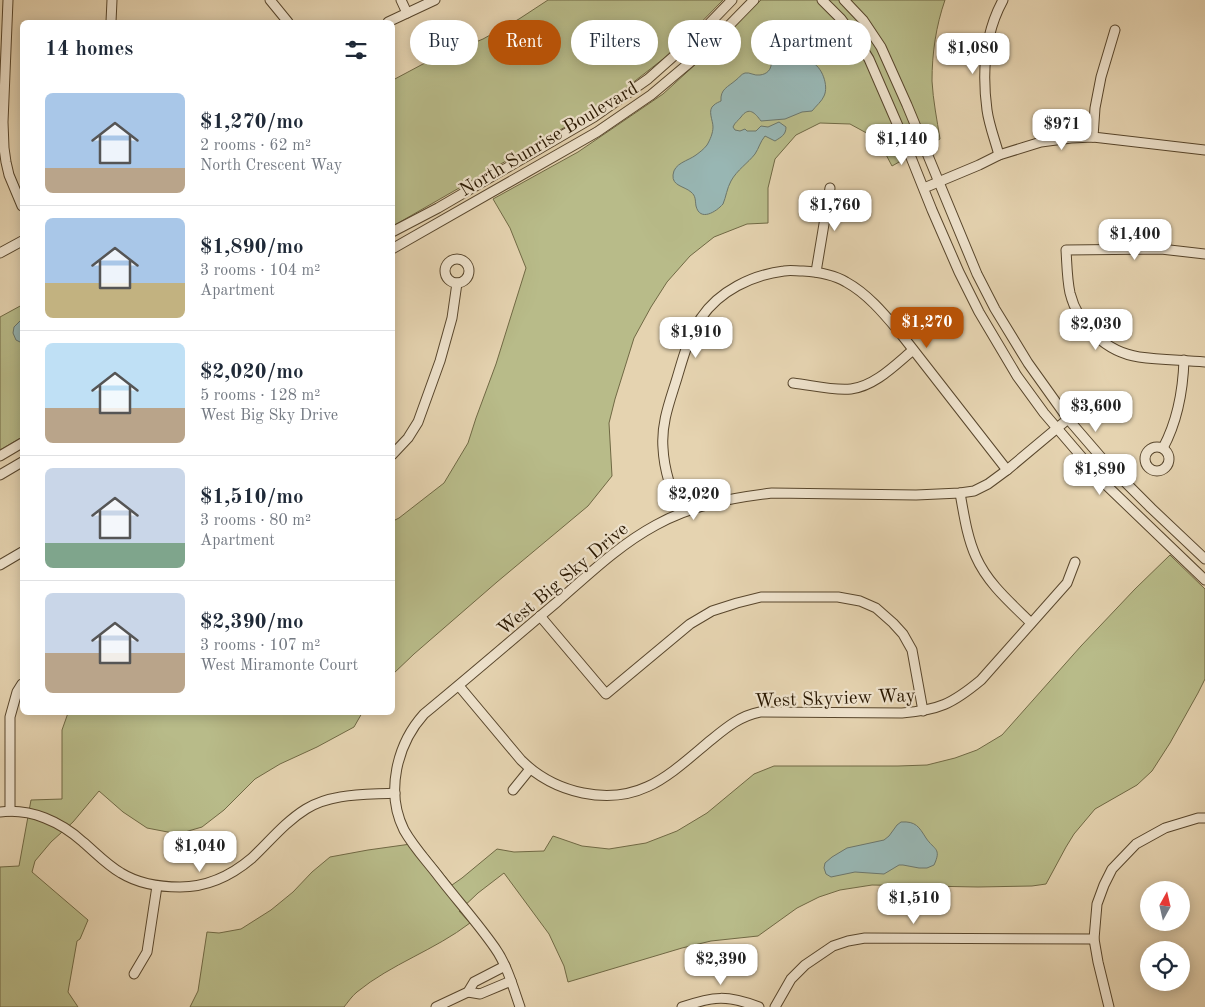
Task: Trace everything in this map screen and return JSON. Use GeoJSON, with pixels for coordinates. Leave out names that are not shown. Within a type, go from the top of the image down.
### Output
{"type":"FeatureCollection","features":[{"type":"Feature","properties":{"kind":"street"},"geometry":{"type":"LineString","coordinates":[[8,0],[4,24],[3,162],[20,201]]}},
{"type":"Feature","properties":{"kind":"street"},"geometry":{"type":"LineString","coordinates":[[111,20],[112,0]]}},
{"type":"Feature","properties":{"kind":"street"},"geometry":{"type":"LineString","coordinates":[[270,0],[286,20]]}},
{"type":"Feature","properties":{"kind":"street"},"geometry":{"type":"LineString","coordinates":[[401,0],[407,14]]}},
{"type":"Feature","properties":{"kind":"street"},"geometry":{"type":"LineString","coordinates":[[393,20],[435,0]]}},
{"type":"Feature","properties":{"kind":"street","name":"North Sunrise Boulevard"},"geometry":{"type":"LineString","coordinates":[[395,230],[594,117],[648,79],[702,31],[732,0]]}},
{"type":"Feature","properties":{"kind":"street","name":"North Sunrise Boulevard"},"geometry":{"type":"LineString","coordinates":[[395,247],[597,132],[651,95],[707,48],[754,0]]}},
{"type":"Feature","properties":{"kind":"street"},"geometry":{"type":"LineString","coordinates":[[822,0],[841,19],[869,59],[959,272],[979,312],[1017,376],[1044,413],[1104,483],[1205,580]]}},
{"type":"Feature","properties":{"kind":"street"},"geometry":{"type":"LineString","coordinates":[[844,0],[863,20],[881,48],[994,309],[1028,363],[1068,419],[1106,462],[1151,508],[1205,558]]}},
{"type":"Feature","properties":{"kind":"street"},"geometry":{"type":"LineString","coordinates":[[999,155],[987,112],[985,67],[986,48],[991,28],[1003,0]]}},
{"type":"Feature","properties":{"kind":"street"},"geometry":{"type":"LineString","coordinates":[[1093,137],[1095,108],[1101,77],[1115,30]]}},
{"type":"Feature","properties":{"kind":"street"},"geometry":{"type":"LineString","coordinates":[[924,188],[999,155],[1041,142],[1093,137],[1205,147]]}},
{"type":"Feature","properties":{"kind":"street"},"geometry":{"type":"LineString","coordinates":[[816,272],[830,188]]}},
{"type":"Feature","properties":{"kind":"street"},"geometry":{"type":"LineString","coordinates":[[0,253],[20,242]]}},
{"type":"Feature","properties":{"kind":"street"},"geometry":{"type":"LineString","coordinates":[[1205,254],[1161,249],[1066,250],[1067,279],[1076,309],[1089,329],[1109,347],[1138,357],[1205,362]]}},
{"type":"Feature","properties":{"kind":"street"},"geometry":{"type":"LineString","coordinates":[[680,513],[664,467],[663,426],[691,336],[710,305],[732,288],[760,275],[786,270],[816,272],[838,278],[858,290],[884,314],[1007,470]]}},
{"type":"Feature","properties":{"kind":"street"},"geometry":{"type":"LineString","coordinates":[[395,452],[408,438],[418,422],[440,361],[450,326],[457,283]]}},
{"type":"Feature","properties":{"kind":"street"},"geometry":{"type":"LineString","coordinates":[[793,383],[836,389],[851,389],[880,376],[913,350]]}},
{"type":"Feature","properties":{"kind":"street"},"geometry":{"type":"LineString","coordinates":[[1163,448],[1176,416],[1182,385],[1184,360]]}},
{"type":"Feature","properties":{"kind":"street","name":"West Big Sky Drive"},"geometry":{"type":"LineString","coordinates":[[520,1007],[505,966],[496,950],[413,846],[397,810],[395,776],[398,762],[409,734],[424,714],[620,548],[657,524],[680,513],[706,504],[772,493],[916,495],[974,491],[988,484],[1007,470],[1068,419]]}},
{"type":"Feature","properties":{"kind":"street"},"geometry":{"type":"LineString","coordinates":[[0,456],[20,444]]}},
{"type":"Feature","properties":{"kind":"street"},"geometry":{"type":"LineString","coordinates":[[0,475],[20,463]]}},
{"type":"Feature","properties":{"kind":"street"},"geometry":{"type":"LineString","coordinates":[[960,493],[966,526],[976,557],[991,582],[1001,594],[1031,623]]}},
{"type":"Feature","properties":{"kind":"street"},"geometry":{"type":"LineString","coordinates":[[0,565],[20,553]]}},
{"type":"Feature","properties":{"kind":"street","name":"West Skyview Way"},"geometry":{"type":"LineString","coordinates":[[459,686],[530,769],[561,787],[596,796],[620,795],[642,789],[661,780],[727,727],[748,714],[760,712],[902,713],[923,711],[946,704],[966,693],[981,680],[1067,583],[1075,562]]}},
{"type":"Feature","properties":{"kind":"street"},"geometry":{"type":"LineString","coordinates":[[540,616],[606,694],[690,624],[712,611],[761,597],[838,598],[860,601],[876,608],[903,634],[912,650],[923,711]]}},
{"type":"Feature","properties":{"kind":"street"},"geometry":{"type":"LineString","coordinates":[[10,811],[10,718],[16,692],[20,687]]}},
{"type":"Feature","properties":{"kind":"street"},"geometry":{"type":"LineString","coordinates":[[513,790],[530,769]]}},
{"type":"Feature","properties":{"kind":"street"},"geometry":{"type":"LineString","coordinates":[[0,812],[10,811],[34,815],[55,822],[69,830],[103,861],[118,871],[141,882],[157,886],[182,887],[202,885],[226,876],[252,858],[290,821],[307,808],[335,798],[351,795],[395,793]]}},
{"type":"Feature","properties":{"kind":"street"},"geometry":{"type":"LineString","coordinates":[[1109,1007],[1094,939],[1097,904],[1112,869],[1136,844],[1165,828],[1198,818],[1205,818]]}},
{"type":"Feature","properties":{"kind":"street"},"geometry":{"type":"LineString","coordinates":[[134,974],[147,952],[157,886]]}},
{"type":"Feature","properties":{"kind":"street"},"geometry":{"type":"LineString","coordinates":[[775,1007],[791,979],[805,965],[833,946],[848,941],[865,938],[1094,939]]}},
{"type":"Feature","properties":{"kind":"street"},"geometry":{"type":"LineString","coordinates":[[436,1007],[468,992],[474,982],[505,966]]}},
{"type":"Feature","properties":{"kind":"street"},"geometry":{"type":"LineString","coordinates":[[468,992],[480,994],[511,981]]}},
{"type":"Feature","properties":{"kind":"street"},"geometry":{"type":"LineString","coordinates":[[682,1007],[703,1000],[731,998],[759,1007]]}},
{"type":"Feature","properties":{"kind":"green space"},"geometry":{"type":"Polygon","coordinates":[[[548,0],[723,0],[703,20],[668,20],[668,55],[658,63],[658,20],[571,20],[571,65],[655,65],[593,111],[395,225],[395,79],[421,65],[478,65],[478,41],[488,36],[488,65],[561,65],[561,20],[517,20],[548,0]]]}},
{"type":"Feature","properties":{"kind":"green space"},"geometry":{"type":"Polygon","coordinates":[[[761,0],[945,0],[937,30],[932,71],[933,95],[940,139],[892,166],[883,149],[872,136],[850,124],[820,123],[796,135],[775,159],[768,188],[768,223],[747,224],[714,237],[690,256],[667,282],[634,338],[609,423],[612,476],[588,506],[497,582],[395,672],[395,520],[444,483],[468,443],[496,364],[526,268],[510,228],[493,199],[578,152],[663,94],[695,65],[741,65],[741,20],[761,0]]]}},
{"type":"Feature","properties":{"kind":"green space"},"geometry":{"type":"Polygon","coordinates":[[[20,306],[20,438],[0,450],[0,317],[20,306]]]}},
{"type":"Feature","properties":{"kind":"green space"},"geometry":{"type":"Polygon","coordinates":[[[1170,555],[1205,589],[1205,679],[1170,743],[1152,771],[1137,785],[1095,809],[1074,834],[1046,884],[978,887],[872,885],[840,890],[819,897],[797,908],[758,936],[711,941],[682,948],[568,982],[564,966],[549,934],[504,873],[459,911],[470,923],[370,982],[355,994],[344,1007],[190,1007],[198,991],[207,932],[219,933],[241,929],[271,910],[330,857],[418,843],[452,885],[497,849],[514,852],[544,851],[553,836],[582,846],[609,849],[646,843],[677,831],[707,813],[754,774],[774,766],[927,765],[977,750],[1002,735],[1081,646],[1170,555]]]}},
{"type":"Feature","properties":{"kind":"green space"},"geometry":{"type":"Polygon","coordinates":[[[67,715],[361,715],[354,727],[280,764],[255,779],[224,810],[202,827],[178,834],[147,828],[123,812],[99,791],[73,822],[51,842],[35,861],[32,872],[88,920],[80,939],[77,941],[68,992],[78,1007],[0,1007],[0,867],[19,866],[31,800],[62,799],[62,730],[67,715]]]}},
{"type":"Feature","properties":{"kind":"water"},"geometry":{"type":"Polygon","coordinates":[[[771,65],[816,65],[824,77],[826,87],[824,96],[812,111],[802,112],[785,119],[761,121],[752,112],[749,111],[744,114],[734,125],[735,130],[756,131],[761,126],[768,127],[779,122],[786,127],[785,132],[783,136],[775,141],[765,136],[755,154],[736,173],[731,181],[723,204],[708,214],[701,214],[696,206],[693,194],[674,181],[674,171],[679,165],[696,155],[707,145],[713,129],[711,110],[715,104],[721,101],[725,89],[744,74],[765,74],[771,65]]]}},
{"type":"Feature","properties":{"kind":"water"},"geometry":{"type":"Polygon","coordinates":[[[20,321],[20,342],[16,340],[13,333],[14,327],[20,321]]]}},
{"type":"Feature","properties":{"kind":"water"},"geometry":{"type":"Polygon","coordinates":[[[901,822],[914,824],[936,850],[937,855],[934,865],[927,868],[919,868],[899,865],[884,874],[855,872],[831,877],[826,874],[825,863],[832,857],[847,848],[884,840],[901,822]]]}}]}
